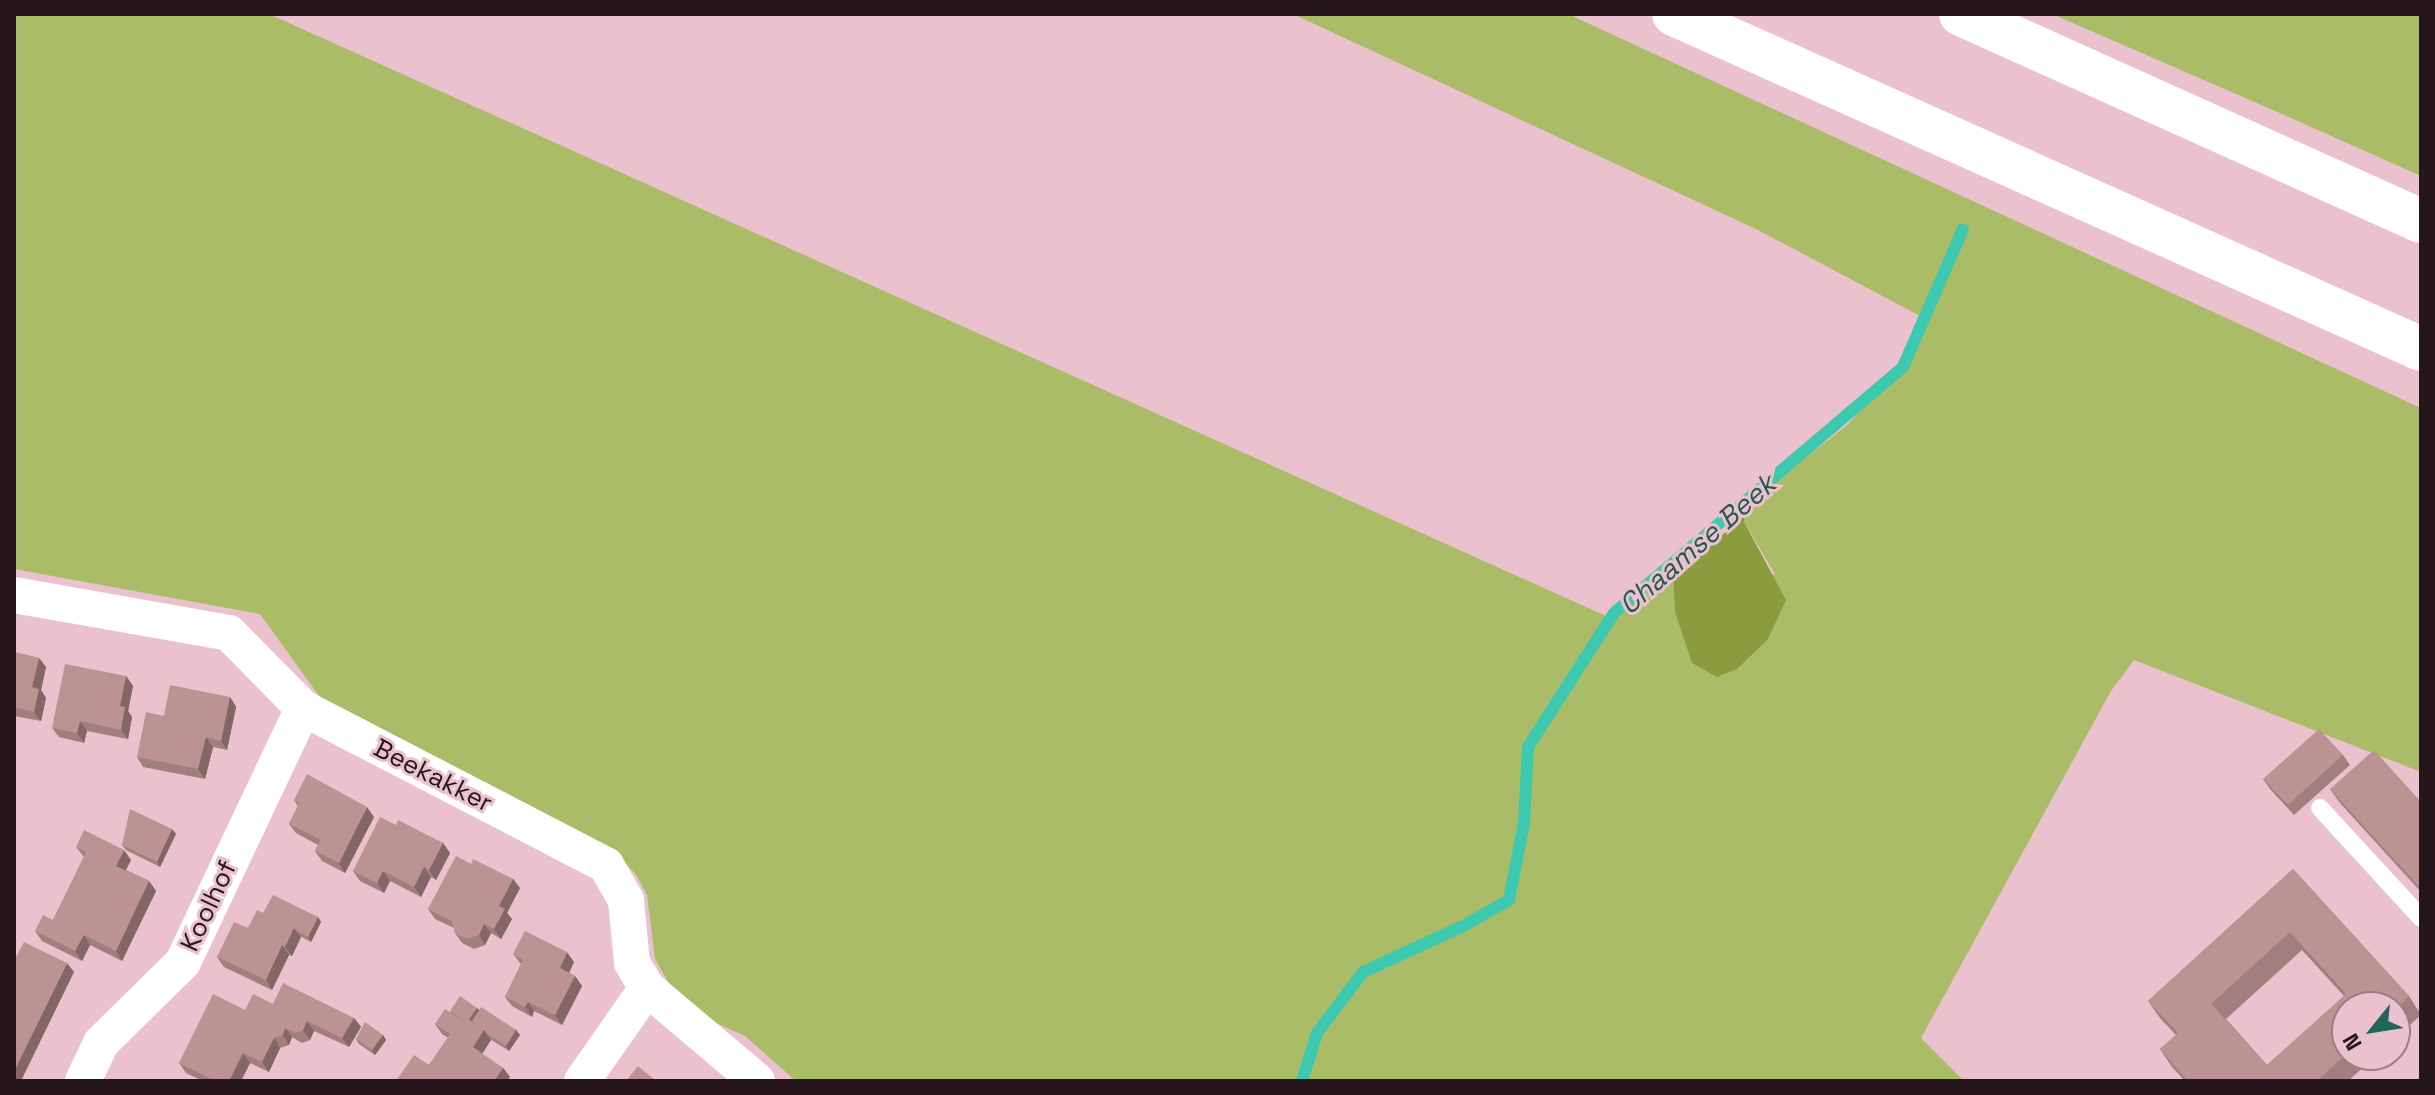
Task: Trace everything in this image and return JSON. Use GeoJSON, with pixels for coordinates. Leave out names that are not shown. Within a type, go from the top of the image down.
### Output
{"type":"FeatureCollection","features":[{"type":"Feature","properties":{"kind":"highway"},"geometry":{"type":"LineString","coordinates":[[1674,14],[2421,349]]}},
{"type":"Feature","properties":{"kind":"highway"},"geometry":{"type":"LineString","coordinates":[[1961,14],[2421,221]]}},
{"type":"Feature","properties":{"kind":"street","name":"Beekakker"},"geometry":{"type":"LineString","coordinates":[[14,595],[229,633],[303,708],[606,865],[626,900],[632,963],[647,988],[757,1081]]}},
{"type":"Feature","properties":{"kind":"street","name":"Koolhof"},"geometry":{"type":"LineString","coordinates":[[83,1081],[101,1043],[183,962],[303,708]]}},
{"type":"Feature","properties":{"kind":"street"},"geometry":{"type":"LineString","coordinates":[[582,1081],[647,988]]}},
{"type":"Feature","properties":{"kind":"lane"},"geometry":{"type":"LineString","coordinates":[[2320,808],[2421,918]]}},
{"type":"Feature","properties":{"kind":"green space"},"geometry":{"type":"Polygon","coordinates":[[[14,14],[269,14],[1606,616],[1652,573],[1672,573],[1675,612],[1775,574],[1744,522],[1745,514],[1760,493],[1846,426],[1889,381],[1922,317],[1758,230],[1293,14],[1568,14],[2421,408],[2421,772],[2134,660],[2111,691],[1921,1038],[1964,1081],[796,1081],[745,1036],[683,1008],[655,959],[647,895],[635,873],[610,850],[322,700],[260,614],[14,569],[14,14]]]}},
{"type":"Feature","properties":{"kind":"green space"},"geometry":{"type":"Polygon","coordinates":[[[2052,14],[2421,14],[2421,176],[2282,114],[2052,14]]]}},
{"type":"Feature","properties":{"kind":"green space"},"geometry":{"type":"Polygon","coordinates":[[[1745,514],[1744,522],[1786,600],[1768,639],[1737,669],[1717,677],[1692,663],[1675,612],[1673,581],[1745,514]]]}},
{"type":"Feature","properties":{"kind":"building"},"geometry":{"type":"Polygon","coordinates":[[[14,652],[39,658],[32,687],[39,689],[34,712],[14,707],[14,652]]]}},
{"type":"Feature","properties":{"kind":"building"},"geometry":{"type":"Polygon","coordinates":[[[65,664],[126,676],[120,706],[125,707],[121,730],[80,721],[77,733],[52,728],[65,664]]]}},
{"type":"Feature","properties":{"kind":"building"},"geometry":{"type":"Polygon","coordinates":[[[170,685],[230,697],[221,741],[206,737],[198,769],[137,757],[146,712],[164,716],[170,685]]]}},
{"type":"Feature","properties":{"kind":"building"},"geometry":{"type":"Polygon","coordinates":[[[2319,729],[2343,755],[2288,805],[2263,779],[2319,729]]]}},
{"type":"Feature","properties":{"kind":"building"},"geometry":{"type":"Polygon","coordinates":[[[2374,750],[2421,802],[2421,889],[2330,789],[2374,750]]]}},
{"type":"Feature","properties":{"kind":"building"},"geometry":{"type":"Polygon","coordinates":[[[307,774],[367,807],[339,863],[315,851],[321,840],[289,824],[299,803],[294,800],[307,774]]]}},
{"type":"Feature","properties":{"kind":"building"},"geometry":{"type":"Polygon","coordinates":[[[130,809],[172,829],[157,862],[122,845],[130,809]]]}},
{"type":"Feature","properties":{"kind":"building"},"geometry":{"type":"Polygon","coordinates":[[[380,817],[396,825],[398,820],[443,843],[429,870],[424,867],[414,887],[383,871],[377,883],[353,871],[380,817]]]}},
{"type":"Feature","properties":{"kind":"building"},"geometry":{"type":"Polygon","coordinates":[[[84,830],[124,850],[116,866],[149,881],[116,951],[84,935],[75,951],[35,931],[43,915],[53,920],[86,852],[76,847],[84,830]]]}},
{"type":"Feature","properties":{"kind":"building"},"geometry":{"type":"Polygon","coordinates":[[[456,856],[471,864],[473,859],[513,879],[499,906],[505,909],[494,929],[484,924],[479,935],[467,939],[455,933],[452,921],[428,909],[456,856]]]}},
{"type":"Feature","properties":{"kind":"building"},"geometry":{"type":"Polygon","coordinates":[[[2293,869],[2404,991],[2343,991],[2290,932],[2211,1004],[2267,1065],[2331,1007],[2331,1068],[2317,1081],[2188,1081],[2160,1049],[2178,1033],[2148,1001],[2293,869]]]}},
{"type":"Feature","properties":{"kind":"building"},"geometry":{"type":"Polygon","coordinates":[[[273,895],[318,917],[308,937],[263,913],[273,895]]]}},
{"type":"Feature","properties":{"kind":"building"},"geometry":{"type":"Polygon","coordinates":[[[257,910],[294,928],[285,947],[282,945],[266,980],[217,957],[234,922],[248,928],[257,910]]]}},
{"type":"Feature","properties":{"kind":"building"},"geometry":{"type":"Polygon","coordinates":[[[525,931],[567,952],[560,968],[575,976],[555,1015],[528,1002],[525,1007],[505,997],[523,960],[513,954],[525,931]]]}},
{"type":"Feature","properties":{"kind":"building"},"geometry":{"type":"Polygon","coordinates":[[[24,942],[67,963],[14,1071],[14,961],[24,942]]]}},
{"type":"Feature","properties":{"kind":"building"},"geometry":{"type":"Polygon","coordinates":[[[283,983],[354,1018],[342,1038],[307,1021],[303,1030],[295,1033],[285,1028],[283,1035],[274,1038],[262,1062],[243,1053],[229,1081],[210,1081],[179,1063],[213,994],[245,1010],[253,994],[273,1004],[283,983]]]}},
{"type":"Feature","properties":{"kind":"building"},"geometry":{"type":"Polygon","coordinates":[[[460,996],[477,1008],[465,1022],[450,1011],[460,996]]]}},
{"type":"Feature","properties":{"kind":"building"},"geometry":{"type":"Polygon","coordinates":[[[481,1007],[516,1030],[506,1046],[472,1021],[481,1007]]]}},
{"type":"Feature","properties":{"kind":"building"},"geometry":{"type":"Polygon","coordinates":[[[445,1009],[465,1022],[467,1018],[484,1030],[473,1047],[503,1068],[494,1081],[396,1081],[414,1055],[429,1065],[450,1034],[435,1024],[445,1009]]]}},
{"type":"Feature","properties":{"kind":"building"},"geometry":{"type":"Polygon","coordinates":[[[365,1022],[383,1035],[372,1050],[356,1039],[365,1022]]]}},
{"type":"Feature","properties":{"kind":"building"},"geometry":{"type":"Polygon","coordinates":[[[638,1066],[656,1081],[626,1081],[638,1066]]]}},
{"type":"Feature","properties":{"kind":"waterway","name":"Chaamse Beek"},"geometry":{"type":"LineString","coordinates":[[1302,1081],[1317,1033],[1363,972],[1465,925],[1509,900],[1524,823],[1528,747],[1614,613],[1903,367],[1963,229]]}}]}
